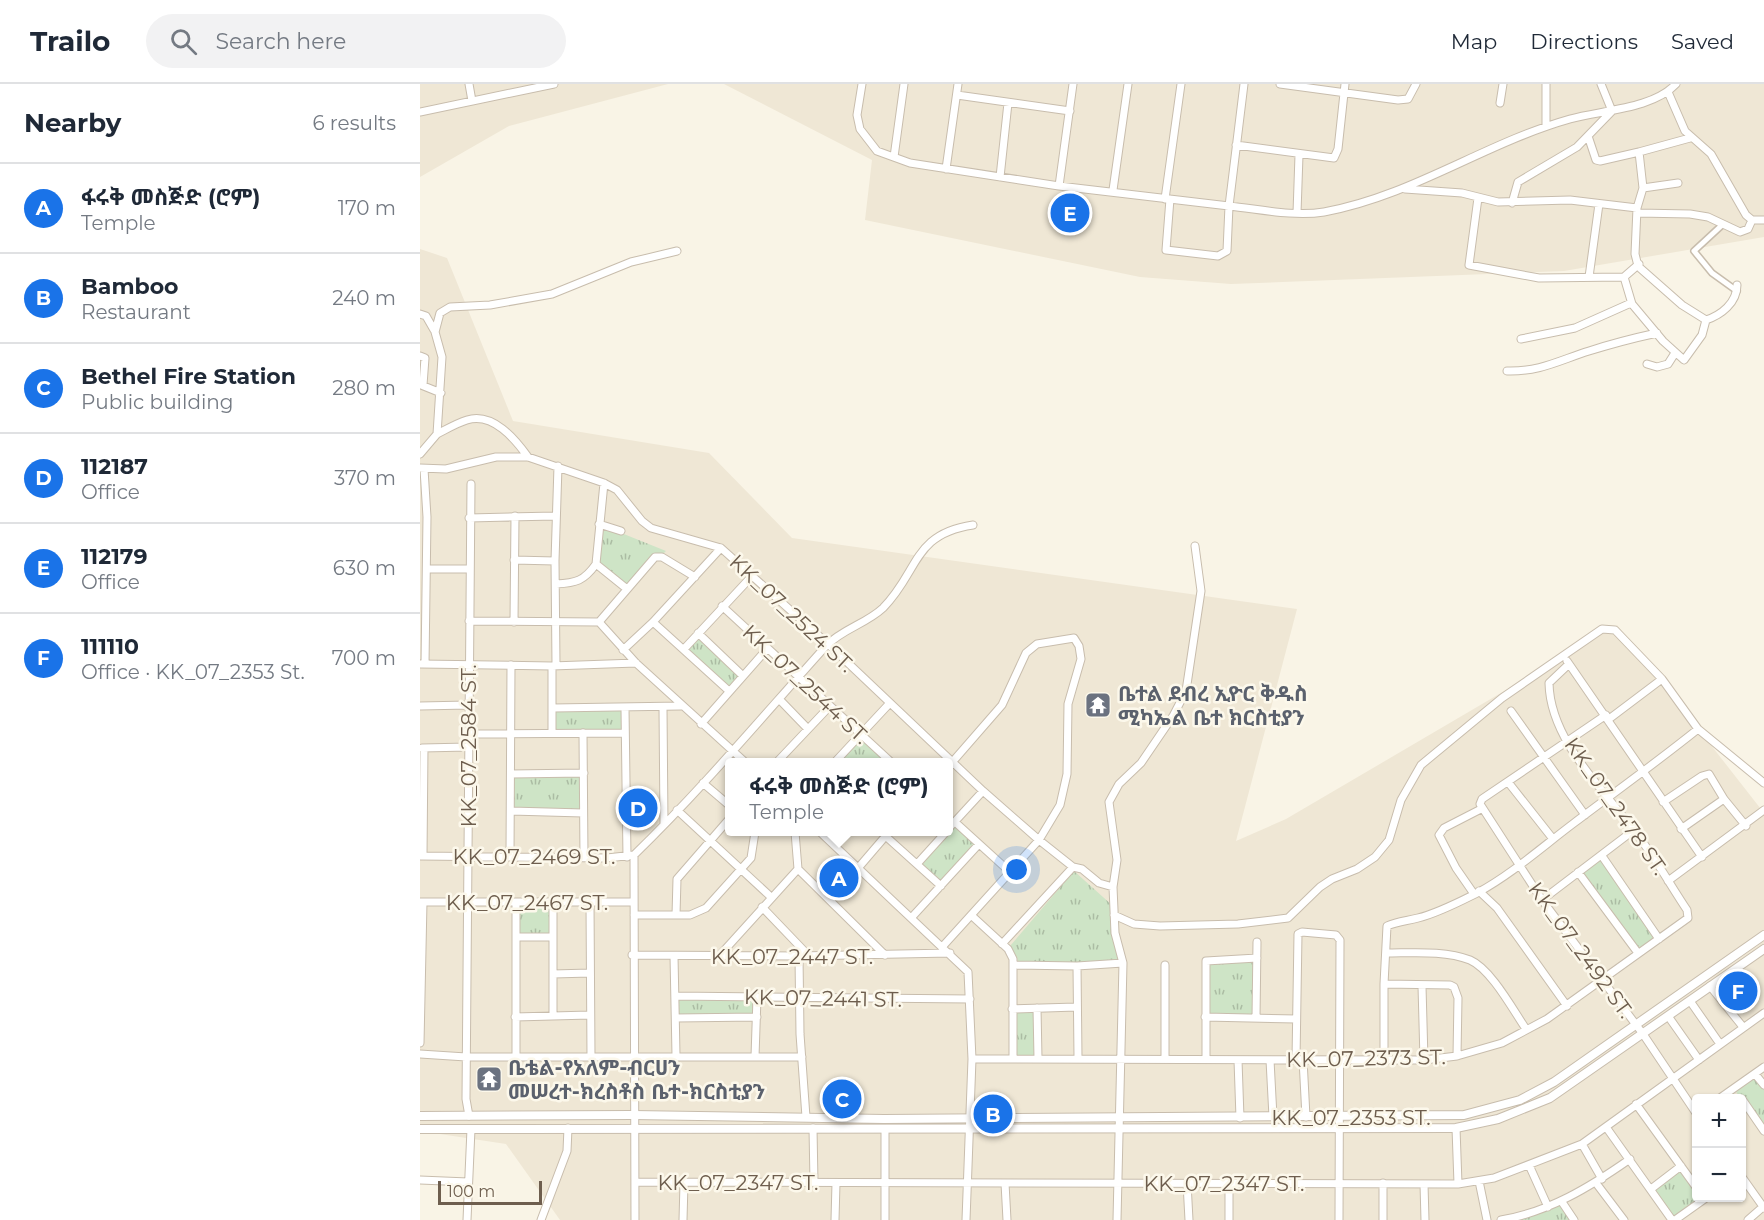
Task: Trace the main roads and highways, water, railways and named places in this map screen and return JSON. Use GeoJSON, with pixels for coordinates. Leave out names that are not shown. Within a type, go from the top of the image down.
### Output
{"type":"FeatureCollection","features":[{"type":"Feature","properties":{"kind":"place","name":"112179"},"geometry":{"type":"Point","coordinates":[1070,213]}},
{"type":"Feature","properties":{"kind":"place","name":"ቤተል ደብረ ኢዮር ቅዱስ ሚካኤል ቤተ ክርስቲያን"},"geometry":{"type":"Point","coordinates":[1098,705]}},
{"type":"Feature","properties":{"kind":"place","name":"112187"},"geometry":{"type":"Point","coordinates":[638,808]}},
{"type":"Feature","properties":{"kind":"place","name":"ፋሩቅ መስጅድ (ሮም)"},"geometry":{"type":"Point","coordinates":[839,878]}},
{"type":"Feature","properties":{"kind":"place","name":"111110"},"geometry":{"type":"Point","coordinates":[1738,991]}},
{"type":"Feature","properties":{"kind":"place","name":"ቤቴል-የአለም-ብርሀን መሠረተ-ክረስቶስ ቤተ-ክርስቲያን"},"geometry":{"type":"Point","coordinates":[489,1079]}},
{"type":"Feature","properties":{"kind":"place","name":"Bethel Fire Station"},"geometry":{"type":"Point","coordinates":[842,1099]}},
{"type":"Feature","properties":{"kind":"place","name":"Bamboo"},"geometry":{"type":"Point","coordinates":[993,1114]}}]}
